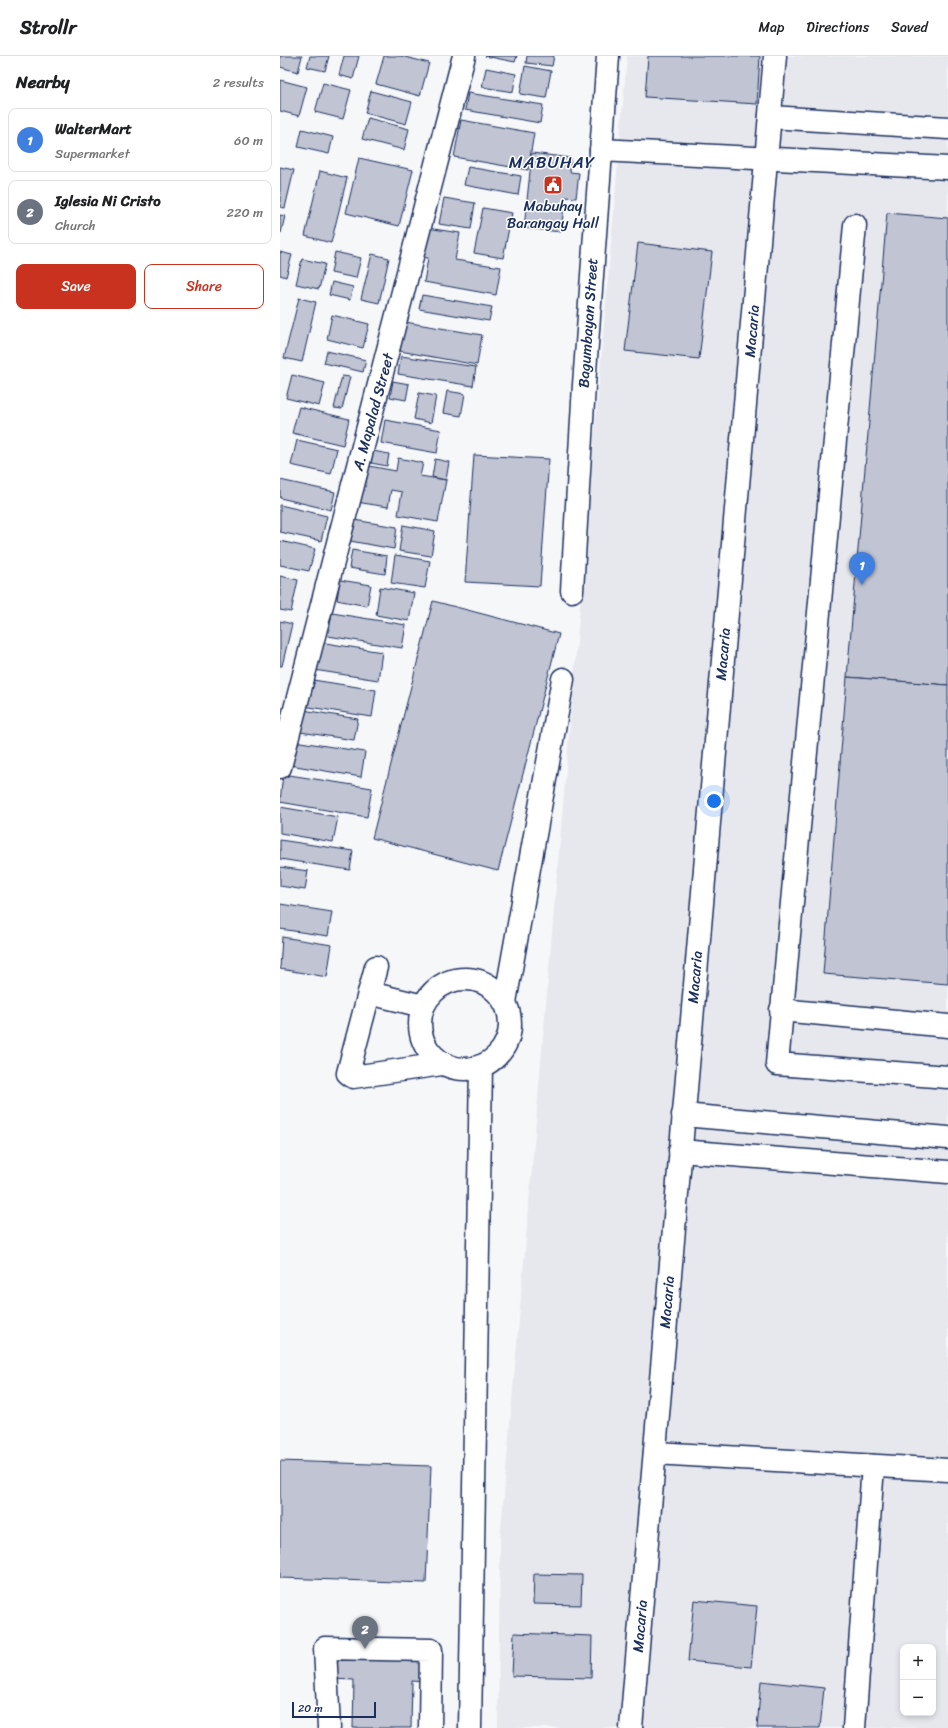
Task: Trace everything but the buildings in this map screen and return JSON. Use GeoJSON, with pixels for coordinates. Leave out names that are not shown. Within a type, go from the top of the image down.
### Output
{"type":"FeatureCollection","features":[{"type":"Feature","properties":{"kind":"street","name":"A. Mapalad Street"},"geometry":{"type":"LineString","coordinates":[[280,767],[464,56]]}},
{"type":"Feature","properties":{"kind":"street","name":"Bagumbayan Street"},"geometry":{"type":"LineString","coordinates":[[572,590],[584,385],[608,56]]}},
{"type":"Feature","properties":{"kind":"street","name":"Macaria"},"geometry":{"type":"LineString","coordinates":[[631,1728],[775,56]]}},
{"type":"Feature","properties":{"kind":"street"},"geometry":{"type":"LineString","coordinates":[[770,117],[948,128]]}},
{"type":"Feature","properties":{"kind":"street"},"geometry":{"type":"LineString","coordinates":[[601,150],[767,157],[948,168]]}},
{"type":"Feature","properties":{"kind":"street"},"geometry":{"type":"LineString","coordinates":[[855,225],[777,1064],[948,1077]]}},
{"type":"Feature","properties":{"kind":"street"},"geometry":{"type":"LineString","coordinates":[[505,1002],[563,679]]}},
{"type":"Feature","properties":{"kind":"street"},"geometry":{"type":"LineString","coordinates":[[376,967],[348,1073],[352,1077],[442,1064]]}},
{"type":"Feature","properties":{"kind":"street"},"geometry":{"type":"LineString","coordinates":[[463,978],[476,979],[487,984],[498,992],[505,1002],[509,1014],[510,1027],[507,1040],[501,1051],[492,1060],[481,1066],[468,1070],[455,1069],[442,1064],[432,1056],[424,1045],[420,1025],[423,1006],[430,994],[439,986],[450,980],[463,978]]}},
{"type":"Feature","properties":{"kind":"street"},"geometry":{"type":"LineString","coordinates":[[369,993],[423,1006]]}},
{"type":"Feature","properties":{"kind":"street"},"geometry":{"type":"LineString","coordinates":[[782,1010],[948,1026]]}},
{"type":"Feature","properties":{"kind":"street"},"geometry":{"type":"LineString","coordinates":[[470,1728],[481,1066]]}},
{"type":"Feature","properties":{"kind":"street"},"geometry":{"type":"LineString","coordinates":[[683,1115],[948,1138]]}},
{"type":"Feature","properties":{"kind":"street"},"geometry":{"type":"LineString","coordinates":[[680,1151],[948,1172]]}},
{"type":"Feature","properties":{"kind":"street"},"geometry":{"type":"LineString","coordinates":[[655,1452],[948,1470]]}},
{"type":"Feature","properties":{"kind":"street"},"geometry":{"type":"LineString","coordinates":[[854,1728],[873,1466]]}},
{"type":"Feature","properties":{"kind":"street"},"geometry":{"type":"LineString","coordinates":[[329,1728],[325,1648],[431,1650],[430,1728]]}},
{"type":"Feature","properties":{"kind":"shaded area"},"geometry":{"type":"Polygon","coordinates":[[[627,56],[948,56],[948,1728],[498,1728],[500,1541],[627,56]]]}},
{"type":"Feature","properties":{"kind":"place","name":"Mabuhay Barangay Hall"},"geometry":{"type":"Point","coordinates":[553,185]}},
{"type":"Feature","properties":{"kind":"place","name":"WalterMart"},"geometry":{"type":"Point","coordinates":[862,585]}},
{"type":"Feature","properties":{"kind":"place","name":"Iglesia Ni Cristo"},"geometry":{"type":"Point","coordinates":[365,1649]}},
{"type":"Feature","properties":{"kind":"district","name":"MABUHAY"},"geometry":{"type":"Point","coordinates":[552,162]}}]}
